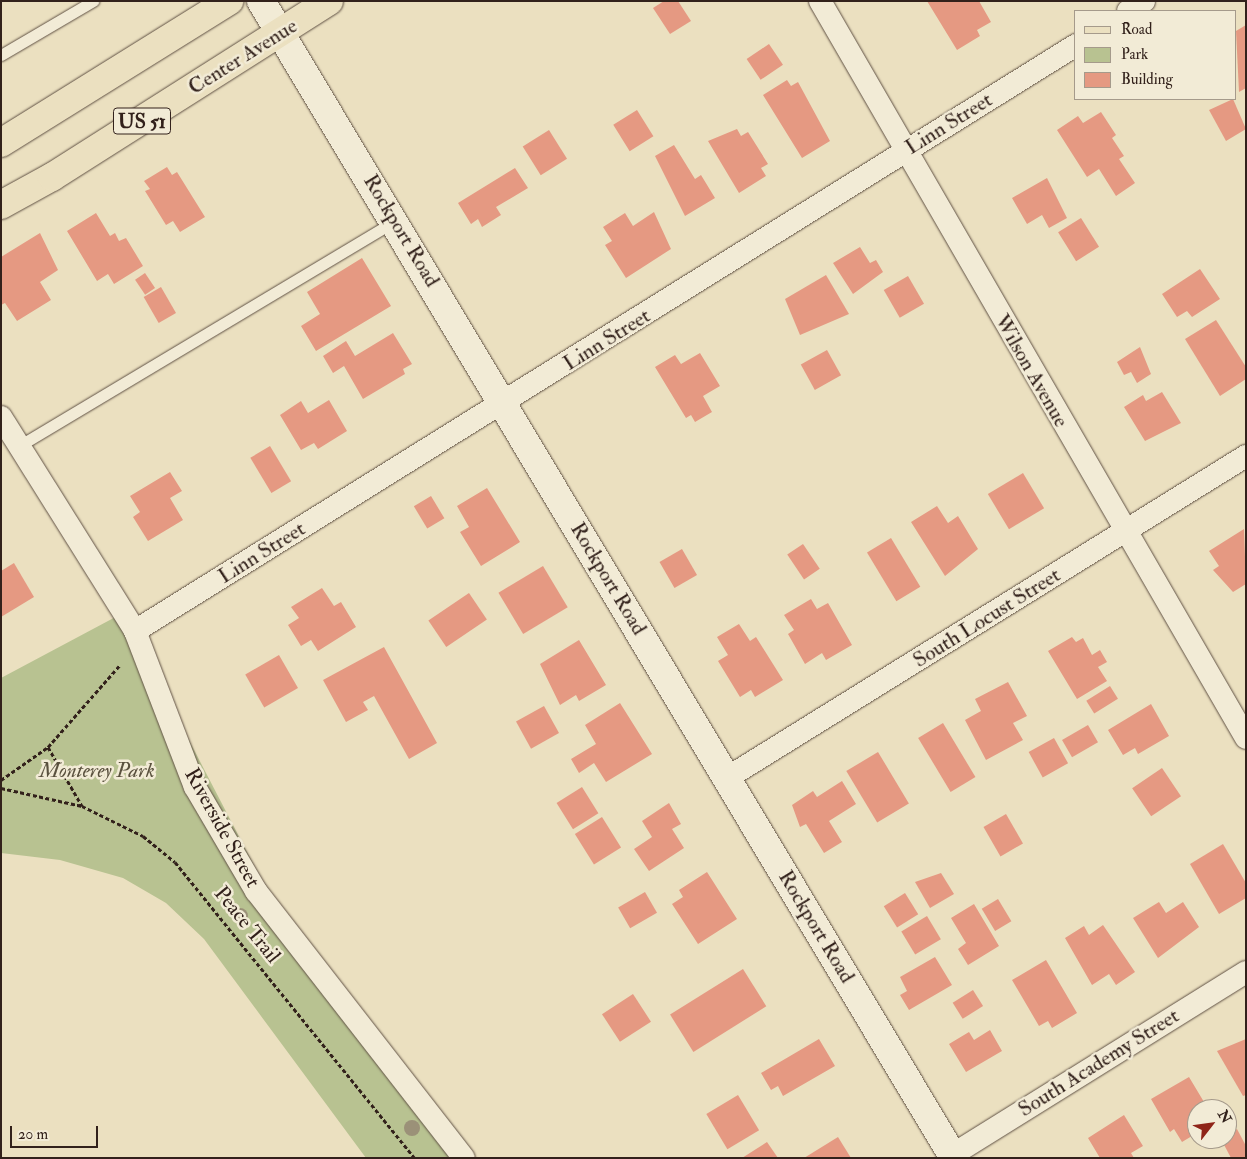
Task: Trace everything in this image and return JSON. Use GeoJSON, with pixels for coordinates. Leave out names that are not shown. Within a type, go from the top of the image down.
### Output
{"type":"FeatureCollection","features":[{"type":"Feature","properties":{"kind":"main road","name":"US 51"},"geometry":{"type":"LineString","coordinates":[[1,144],[229,1]]}},
{"type":"Feature","properties":{"kind":"main road","name":"Center Avenue"},"geometry":{"type":"LineString","coordinates":[[1,205],[281,33],[329,1]]}},
{"type":"Feature","properties":{"kind":"street","name":"Rockport Road"},"geometry":{"type":"LineString","coordinates":[[261,1],[395,221],[503,405],[953,1156]]}},
{"type":"Feature","properties":{"kind":"street","name":"Wilson Avenue"},"geometry":{"type":"LineString","coordinates":[[820,1],[904,153],[1246,738]]}},
{"type":"Feature","properties":{"kind":"street"},"geometry":{"type":"LineString","coordinates":[[1130,10],[1144,1]]}},
{"type":"Feature","properties":{"kind":"street","name":"Linn Street"},"geometry":{"type":"LineString","coordinates":[[138,637],[1074,45]]}},
{"type":"Feature","properties":{"kind":"street","name":"Riverside Street"},"geometry":{"type":"LineString","coordinates":[[1,416],[138,637],[195,787],[256,891],[464,1158]]}},
{"type":"Feature","properties":{"kind":"street","name":"South Locust Street"},"geometry":{"type":"LineString","coordinates":[[727,778],[1246,456]]}},
{"type":"Feature","properties":{"kind":"street","name":"South Academy Street"},"geometry":{"type":"LineString","coordinates":[[953,1156],[1246,972]]}},
{"type":"Feature","properties":{"kind":"lane"},"geometry":{"type":"LineString","coordinates":[[1,55],[93,1]]}},
{"type":"Feature","properties":{"kind":"lane"},"geometry":{"type":"LineString","coordinates":[[19,446],[395,221]]}},
{"type":"Feature","properties":{"kind":"path"},"geometry":{"type":"LineString","coordinates":[[1,780],[48,747],[138,637]]}},
{"type":"Feature","properties":{"kind":"path"},"geometry":{"type":"LineString","coordinates":[[48,747],[82,806]]}},
{"type":"Feature","properties":{"kind":"path","name":"Peace Trail"},"geometry":{"type":"LineString","coordinates":[[1,788],[82,806],[143,836],[175,862],[415,1158]]}},
{"type":"Feature","properties":{"kind":"green space","name":"Monterey Park"},"geometry":{"type":"Polygon","coordinates":[[[123,613],[261,879],[469,1158],[366,1158],[204,939],[166,903],[123,878],[60,860],[1,853],[1,678],[123,613]]]}},
{"type":"Feature","properties":{"kind":"building"},"geometry":{"type":"Polygon","coordinates":[[[664,1],[678,1],[691,21],[670,34],[653,8],[664,1]]]}},
{"type":"Feature","properties":{"kind":"building"},"geometry":{"type":"Polygon","coordinates":[[[927,1],[979,1],[991,22],[977,30],[980,36],[957,50],[927,1]]]}},
{"type":"Feature","properties":{"kind":"building"},"geometry":{"type":"Polygon","coordinates":[[[1246,25],[1246,88],[1239,92],[1237,51],[1237,30],[1246,25]]]}},
{"type":"Feature","properties":{"kind":"building"},"geometry":{"type":"Polygon","coordinates":[[[769,44],[783,65],[761,80],[747,59],[769,44]]]}},
{"type":"Feature","properties":{"kind":"building"},"geometry":{"type":"Polygon","coordinates":[[[787,80],[791,86],[798,82],[830,141],[802,158],[763,95],[787,80]]]}},
{"type":"Feature","properties":{"kind":"building"},"geometry":{"type":"Polygon","coordinates":[[[1233,100],[1246,129],[1226,141],[1209,110],[1233,100]]]}},
{"type":"Feature","properties":{"kind":"building"},"geometry":{"type":"Polygon","coordinates":[[[637,110],[653,136],[630,151],[613,125],[637,110]]]}},
{"type":"Feature","properties":{"kind":"building"},"geometry":{"type":"Polygon","coordinates":[[[1101,112],[1116,135],[1112,138],[1124,156],[1119,159],[1135,183],[1116,196],[1099,169],[1087,177],[1057,130],[1078,116],[1083,123],[1101,112]]]}},
{"type":"Feature","properties":{"kind":"building"},"geometry":{"type":"Polygon","coordinates":[[[737,129],[741,136],[748,132],[768,164],[761,168],[766,176],[739,193],[708,141],[737,129]]]}},
{"type":"Feature","properties":{"kind":"building"},"geometry":{"type":"Polygon","coordinates":[[[549,130],[567,159],[541,175],[523,146],[549,130]]]}},
{"type":"Feature","properties":{"kind":"building"},"geometry":{"type":"Polygon","coordinates":[[[674,145],[695,179],[701,175],[715,198],[685,216],[655,156],[674,145]]]}},
{"type":"Feature","properties":{"kind":"building"},"geometry":{"type":"Polygon","coordinates":[[[167,167],[172,175],[177,172],[205,217],[180,232],[173,221],[166,225],[145,191],[150,189],[144,181],[167,167]]]}},
{"type":"Feature","properties":{"kind":"building"},"geometry":{"type":"Polygon","coordinates":[[[515,168],[528,188],[496,207],[501,215],[482,227],[478,219],[471,224],[458,203],[515,168]]]}},
{"type":"Feature","properties":{"kind":"building"},"geometry":{"type":"Polygon","coordinates":[[[1047,178],[1067,218],[1049,228],[1042,215],[1027,224],[1012,198],[1047,178]]]}},
{"type":"Feature","properties":{"kind":"building"},"geometry":{"type":"Polygon","coordinates":[[[654,212],[671,249],[626,278],[605,245],[612,241],[603,227],[625,213],[633,226],[654,212]]]}},
{"type":"Feature","properties":{"kind":"building"},"geometry":{"type":"Polygon","coordinates":[[[96,213],[110,236],[115,233],[119,241],[126,238],[143,266],[114,284],[108,274],[97,281],[67,231],[96,213]]]}},
{"type":"Feature","properties":{"kind":"building"},"geometry":{"type":"Polygon","coordinates":[[[1081,218],[1099,247],[1076,261],[1058,232],[1081,218]]]}},
{"type":"Feature","properties":{"kind":"building"},"geometry":{"type":"Polygon","coordinates":[[[40,233],[58,270],[40,282],[51,300],[17,321],[5,303],[1,305],[1,257],[40,233]]]}},
{"type":"Feature","properties":{"kind":"building"},"geometry":{"type":"Polygon","coordinates":[[[860,247],[870,263],[876,260],[883,272],[853,294],[833,263],[860,247]]]}},
{"type":"Feature","properties":{"kind":"building"},"geometry":{"type":"Polygon","coordinates":[[[362,258],[391,306],[316,351],[301,326],[320,314],[307,292],[362,258]]]}},
{"type":"Feature","properties":{"kind":"building"},"geometry":{"type":"Polygon","coordinates":[[[1200,269],[1220,299],[1192,317],[1187,311],[1177,317],[1162,294],[1200,269]]]}},
{"type":"Feature","properties":{"kind":"building"},"geometry":{"type":"Polygon","coordinates":[[[145,273],[155,288],[145,295],[135,280],[145,273]]]}},
{"type":"Feature","properties":{"kind":"building"},"geometry":{"type":"Polygon","coordinates":[[[826,275],[849,314],[800,335],[785,299],[826,275]]]}},
{"type":"Feature","properties":{"kind":"building"},"geometry":{"type":"Polygon","coordinates":[[[908,276],[924,304],[900,318],[884,290],[908,276]]]}},
{"type":"Feature","properties":{"kind":"building"},"geometry":{"type":"Polygon","coordinates":[[[161,287],[176,313],[159,323],[144,297],[161,287]]]}},
{"type":"Feature","properties":{"kind":"building"},"geometry":{"type":"Polygon","coordinates":[[[1216,320],[1246,367],[1246,379],[1220,396],[1185,339],[1216,320]]]}},
{"type":"Feature","properties":{"kind":"building"},"geometry":{"type":"Polygon","coordinates":[[[393,333],[412,364],[403,369],[405,374],[363,399],[344,366],[333,373],[323,356],[346,341],[355,356],[393,333]]]}},
{"type":"Feature","properties":{"kind":"building"},"geometry":{"type":"Polygon","coordinates":[[[1140,347],[1151,374],[1137,383],[1131,372],[1124,375],[1117,362],[1140,347]]]}},
{"type":"Feature","properties":{"kind":"building"},"geometry":{"type":"Polygon","coordinates":[[[827,350],[841,375],[815,390],[801,365],[827,350]]]}},
{"type":"Feature","properties":{"kind":"building"},"geometry":{"type":"Polygon","coordinates":[[[700,353],[720,386],[703,396],[712,412],[695,422],[691,415],[686,418],[655,367],[675,355],[681,364],[700,353]]]}},
{"type":"Feature","properties":{"kind":"building"},"geometry":{"type":"Polygon","coordinates":[[[1162,392],[1181,423],[1145,441],[1124,407],[1143,395],[1146,401],[1162,392]]]}},
{"type":"Feature","properties":{"kind":"building"},"geometry":{"type":"Polygon","coordinates":[[[329,400],[347,431],[318,449],[314,443],[301,450],[280,415],[301,401],[308,413],[329,400]]]}},
{"type":"Feature","properties":{"kind":"building"},"geometry":{"type":"Polygon","coordinates":[[[270,446],[291,481],[271,493],[250,458],[270,446]]]}},
{"type":"Feature","properties":{"kind":"building"},"geometry":{"type":"Polygon","coordinates":[[[170,472],[182,491],[170,498],[183,520],[148,541],[133,517],[140,512],[130,496],[170,472]]]}},
{"type":"Feature","properties":{"kind":"building"},"geometry":{"type":"Polygon","coordinates":[[[1023,473],[1044,508],[1009,529],[988,494],[1023,473]]]}},
{"type":"Feature","properties":{"kind":"building"},"geometry":{"type":"Polygon","coordinates":[[[487,488],[520,542],[481,566],[460,532],[469,527],[457,506],[487,488]]]}},
{"type":"Feature","properties":{"kind":"building"},"geometry":{"type":"Polygon","coordinates":[[[431,496],[444,518],[427,529],[414,506],[431,496]]]}},
{"type":"Feature","properties":{"kind":"building"},"geometry":{"type":"Polygon","coordinates":[[[937,506],[948,523],[958,516],[978,549],[945,576],[911,522],[937,506]]]}},
{"type":"Feature","properties":{"kind":"building"},"geometry":{"type":"Polygon","coordinates":[[[1244,529],[1246,584],[1233,592],[1213,570],[1219,566],[1209,551],[1244,529]]]}},
{"type":"Feature","properties":{"kind":"building"},"geometry":{"type":"Polygon","coordinates":[[[891,538],[920,587],[896,601],[867,552],[891,538]]]}},
{"type":"Feature","properties":{"kind":"building"},"geometry":{"type":"Polygon","coordinates":[[[803,544],[820,569],[804,579],[787,555],[803,544]]]}},
{"type":"Feature","properties":{"kind":"building"},"geometry":{"type":"Polygon","coordinates":[[[682,549],[697,575],[674,588],[659,562],[682,549]]]}},
{"type":"Feature","properties":{"kind":"building"},"geometry":{"type":"Polygon","coordinates":[[[14,563],[34,597],[1,617],[1,571],[14,563]]]}},
{"type":"Feature","properties":{"kind":"building"},"geometry":{"type":"Polygon","coordinates":[[[543,566],[568,607],[523,634],[498,593],[543,566]]]}},
{"type":"Feature","properties":{"kind":"building"},"geometry":{"type":"Polygon","coordinates":[[[322,588],[334,606],[341,602],[356,627],[318,651],[311,640],[301,646],[288,625],[299,618],[291,607],[322,588]]]}},
{"type":"Feature","properties":{"kind":"building"},"geometry":{"type":"Polygon","coordinates":[[[469,593],[487,620],[446,647],[428,620],[469,593]]]}},
{"type":"Feature","properties":{"kind":"building"},"geometry":{"type":"Polygon","coordinates":[[[811,599],[817,609],[828,603],[852,645],[826,660],[822,653],[805,664],[788,634],[794,630],[784,615],[811,599]]]}},
{"type":"Feature","properties":{"kind":"building"},"geometry":{"type":"Polygon","coordinates":[[[739,624],[750,641],[756,637],[783,680],[755,697],[751,690],[740,697],[718,661],[728,655],[717,637],[739,624]]]}},
{"type":"Feature","properties":{"kind":"building"},"geometry":{"type":"Polygon","coordinates":[[[1072,637],[1076,642],[1083,638],[1092,655],[1100,650],[1107,662],[1098,667],[1107,681],[1077,699],[1048,651],[1072,637]]]}},
{"type":"Feature","properties":{"kind":"building"},"geometry":{"type":"Polygon","coordinates":[[[579,640],[606,685],[579,701],[576,695],[560,705],[540,664],[579,640]]]}},
{"type":"Feature","properties":{"kind":"building"},"geometry":{"type":"Polygon","coordinates":[[[384,647],[437,743],[409,759],[374,696],[363,702],[368,710],[346,722],[323,680],[384,647]]]}},
{"type":"Feature","properties":{"kind":"building"},"geometry":{"type":"Polygon","coordinates":[[[279,655],[298,688],[264,707],[245,674],[279,655]]]}},
{"type":"Feature","properties":{"kind":"building"},"geometry":{"type":"Polygon","coordinates":[[[1008,682],[1027,716],[1013,723],[1023,740],[986,760],[965,720],[981,711],[975,699],[1008,682]]]}},
{"type":"Feature","properties":{"kind":"building"},"geometry":{"type":"Polygon","coordinates":[[[1110,686],[1118,699],[1094,714],[1086,701],[1110,686]]]}},
{"type":"Feature","properties":{"kind":"building"},"geometry":{"type":"Polygon","coordinates":[[[620,703],[652,754],[606,782],[594,763],[579,773],[571,759],[596,744],[585,725],[620,703]]]}},
{"type":"Feature","properties":{"kind":"building"},"geometry":{"type":"Polygon","coordinates":[[[1151,704],[1169,736],[1138,754],[1135,748],[1123,755],[1108,730],[1151,704]]]}},
{"type":"Feature","properties":{"kind":"building"},"geometry":{"type":"Polygon","coordinates":[[[544,706],[559,733],[531,749],[516,722],[544,706]]]}},
{"type":"Feature","properties":{"kind":"building"},"geometry":{"type":"Polygon","coordinates":[[[943,723],[975,777],[951,792],[918,738],[943,723]]]}},
{"type":"Feature","properties":{"kind":"building"},"geometry":{"type":"Polygon","coordinates":[[[1088,725],[1098,742],[1072,757],[1062,740],[1088,725]]]}},
{"type":"Feature","properties":{"kind":"building"},"geometry":{"type":"Polygon","coordinates":[[[1054,738],[1068,763],[1043,777],[1029,752],[1054,738]]]}},
{"type":"Feature","properties":{"kind":"building"},"geometry":{"type":"Polygon","coordinates":[[[878,752],[909,803],[877,822],[846,771],[878,752]]]}},
{"type":"Feature","properties":{"kind":"building"},"geometry":{"type":"Polygon","coordinates":[[[1162,768],[1181,796],[1151,816],[1132,788],[1162,768]]]}},
{"type":"Feature","properties":{"kind":"building"},"geometry":{"type":"Polygon","coordinates":[[[842,781],[856,804],[829,821],[842,842],[824,853],[806,824],[800,827],[792,805],[813,791],[817,797],[842,781]]]}},
{"type":"Feature","properties":{"kind":"building"},"geometry":{"type":"Polygon","coordinates":[[[582,787],[598,813],[573,829],[557,803],[582,787]]]}},
{"type":"Feature","properties":{"kind":"building"},"geometry":{"type":"Polygon","coordinates":[[[669,803],[681,824],[672,829],[684,848],[649,871],[634,849],[652,837],[642,821],[669,803]]]}},
{"type":"Feature","properties":{"kind":"building"},"geometry":{"type":"Polygon","coordinates":[[[1006,814],[1023,843],[1000,856],[983,827],[1006,814]]]}},
{"type":"Feature","properties":{"kind":"building"},"geometry":{"type":"Polygon","coordinates":[[[602,817],[621,848],[594,864],[575,834],[602,817]]]}},
{"type":"Feature","properties":{"kind":"building"},"geometry":{"type":"Polygon","coordinates":[[[1223,844],[1246,883],[1246,898],[1219,914],[1190,864],[1223,844]]]}},
{"type":"Feature","properties":{"kind":"building"},"geometry":{"type":"Polygon","coordinates":[[[707,872],[737,919],[698,944],[672,904],[683,897],[679,890],[707,872]]]}},
{"type":"Feature","properties":{"kind":"building"},"geometry":{"type":"Polygon","coordinates":[[[941,873],[954,894],[930,908],[915,882],[941,873]]]}},
{"type":"Feature","properties":{"kind":"building"},"geometry":{"type":"Polygon","coordinates":[[[645,892],[657,913],[630,928],[618,908],[645,892]]]}},
{"type":"Feature","properties":{"kind":"building"},"geometry":{"type":"Polygon","coordinates":[[[905,893],[918,914],[897,927],[884,906],[905,893]]]}},
{"type":"Feature","properties":{"kind":"building"},"geometry":{"type":"Polygon","coordinates":[[[998,899],[1011,921],[995,931],[982,909],[998,899]]]}},
{"type":"Feature","properties":{"kind":"building"},"geometry":{"type":"Polygon","coordinates":[[[1159,902],[1166,913],[1183,902],[1199,927],[1158,958],[1133,918],[1159,902]]]}},
{"type":"Feature","properties":{"kind":"building"},"geometry":{"type":"Polygon","coordinates":[[[974,904],[999,946],[968,965],[958,949],[966,943],[951,918],[974,904]]]}},
{"type":"Feature","properties":{"kind":"building"},"geometry":{"type":"Polygon","coordinates":[[[927,916],[941,939],[915,955],[901,931],[927,916]]]}},
{"type":"Feature","properties":{"kind":"building"},"geometry":{"type":"Polygon","coordinates":[[[1103,925],[1135,972],[1116,985],[1109,974],[1092,985],[1065,938],[1084,926],[1089,935],[1103,925]]]}},
{"type":"Feature","properties":{"kind":"building"},"geometry":{"type":"Polygon","coordinates":[[[935,957],[952,985],[909,1010],[900,995],[907,991],[900,977],[935,957]]]}},
{"type":"Feature","properties":{"kind":"building"},"geometry":{"type":"Polygon","coordinates":[[[1046,960],[1077,1013],[1052,1028],[1048,1021],[1039,1026],[1012,980],[1046,960]]]}},
{"type":"Feature","properties":{"kind":"building"},"geometry":{"type":"Polygon","coordinates":[[[743,969],[766,1006],[693,1052],[670,1015],[743,969]]]}},
{"type":"Feature","properties":{"kind":"building"},"geometry":{"type":"Polygon","coordinates":[[[973,990],[983,1006],[963,1019],[953,1003],[973,990]]]}},
{"type":"Feature","properties":{"kind":"building"},"geometry":{"type":"Polygon","coordinates":[[[633,994],[651,1022],[620,1042],[602,1014],[633,994]]]}},
{"type":"Feature","properties":{"kind":"building"},"geometry":{"type":"Polygon","coordinates":[[[990,1030],[1002,1051],[966,1072],[949,1044],[969,1032],[974,1040],[990,1030]]]}},
{"type":"Feature","properties":{"kind":"building"},"geometry":{"type":"Polygon","coordinates":[[[819,1039],[835,1066],[783,1096],[778,1086],[771,1090],[761,1073],[819,1039]]]}},
{"type":"Feature","properties":{"kind":"building"},"geometry":{"type":"Polygon","coordinates":[[[1246,1039],[1246,1095],[1243,1096],[1217,1051],[1246,1039]]]}},
{"type":"Feature","properties":{"kind":"building"},"geometry":{"type":"Polygon","coordinates":[[[1189,1077],[1202,1099],[1187,1099],[1187,1139],[1182,1142],[1174,1129],[1170,1132],[1151,1099],[1189,1077]]]}},
{"type":"Feature","properties":{"kind":"building"},"geometry":{"type":"Polygon","coordinates":[[[738,1095],[759,1130],[727,1149],[706,1114],[738,1095]]]}},
{"type":"Feature","properties":{"kind":"building"},"geometry":{"type":"Polygon","coordinates":[[[1124,1115],[1143,1146],[1131,1153],[1134,1158],[1100,1158],[1088,1138],[1124,1115]]]}},
{"type":"Feature","properties":{"kind":"building"},"geometry":{"type":"Polygon","coordinates":[[[1237,1129],[1246,1146],[1245,1158],[1231,1158],[1226,1149],[1237,1149],[1237,1129]]]}},
{"type":"Feature","properties":{"kind":"building"},"geometry":{"type":"Polygon","coordinates":[[[838,1137],[851,1158],[804,1158],[838,1137]]]}},
{"type":"Feature","properties":{"kind":"building"},"geometry":{"type":"Polygon","coordinates":[[[767,1142],[778,1158],[742,1158],[767,1142]]]}}]}
